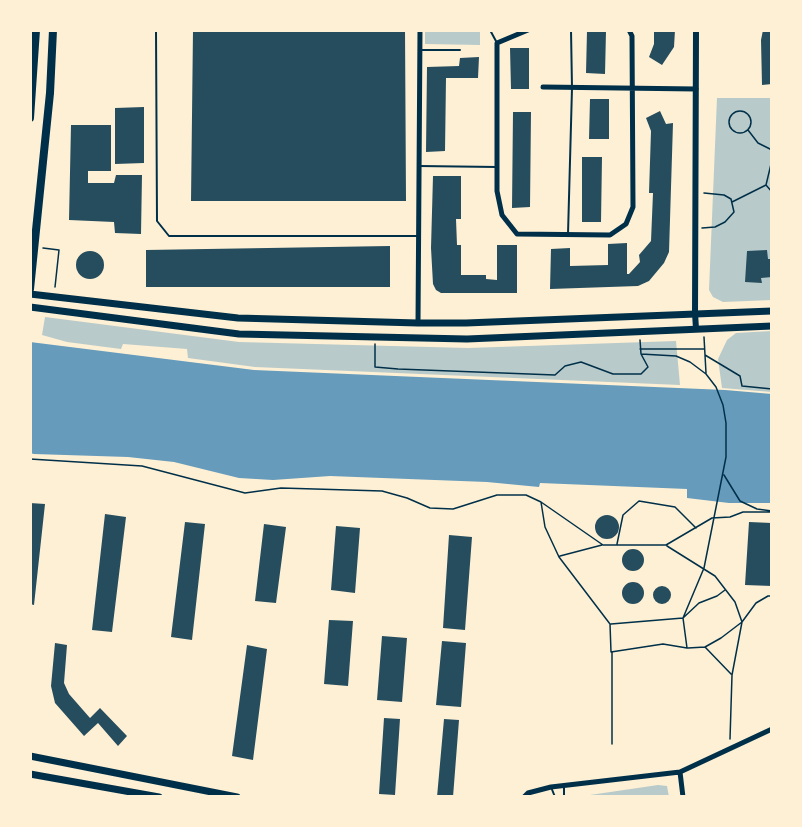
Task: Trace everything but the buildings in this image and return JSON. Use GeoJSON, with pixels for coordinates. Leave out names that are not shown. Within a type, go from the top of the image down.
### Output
{"type":"FeatureCollection","features":[{"type":"Feature","properties":{"kind":"main road"},"geometry":{"type":"LineString","coordinates":[[30,118],[36,30]]}},
{"type":"Feature","properties":{"kind":"main road"},"geometry":{"type":"LineString","coordinates":[[30,289],[50,93],[53,30]]}},
{"type":"Feature","properties":{"kind":"main road"},"geometry":{"type":"LineString","coordinates":[[30,294],[238,318],[418,323],[772,311]]}},
{"type":"Feature","properties":{"kind":"main road"},"geometry":{"type":"LineString","coordinates":[[30,307],[239,334],[467,339],[772,326]]}},
{"type":"Feature","properties":{"kind":"main road"},"geometry":{"type":"LineString","coordinates":[[30,756],[237,797]]}},
{"type":"Feature","properties":{"kind":"main road"},"geometry":{"type":"LineString","coordinates":[[30,774],[159,797]]}},
{"type":"Feature","properties":{"kind":"street"},"geometry":{"type":"LineString","coordinates":[[418,323],[420,30]]}},
{"type":"Feature","properties":{"kind":"street"},"geometry":{"type":"LineString","coordinates":[[528,30],[497,43],[497,191],[502,215],[517,234],[610,235],[626,224],[633,207],[632,36],[629,30]]}},
{"type":"Feature","properties":{"kind":"street"},"geometry":{"type":"LineString","coordinates":[[696,30],[696,329]]}},
{"type":"Feature","properties":{"kind":"street"},"geometry":{"type":"LineString","coordinates":[[543,87],[696,89]]}},
{"type":"Feature","properties":{"kind":"street"},"geometry":{"type":"LineString","coordinates":[[524,797],[528,793],[551,787],[680,772],[772,729]]}},
{"type":"Feature","properties":{"kind":"street"},"geometry":{"type":"LineString","coordinates":[[680,772],[683,797]]}},
{"type":"Feature","properties":{"kind":"lane"},"geometry":{"type":"LineString","coordinates":[[156,30],[157,221],[169,236],[419,236]]}},
{"type":"Feature","properties":{"kind":"lane"},"geometry":{"type":"LineString","coordinates":[[489,30],[497,43]]}},
{"type":"Feature","properties":{"kind":"lane"},"geometry":{"type":"LineString","coordinates":[[568,234],[572,88],[571,30]]}},
{"type":"Feature","properties":{"kind":"lane"},"geometry":{"type":"LineString","coordinates":[[420,50],[460,50]]}},
{"type":"Feature","properties":{"kind":"lane"},"geometry":{"type":"LineString","coordinates":[[419,166],[497,167]]}},
{"type":"Feature","properties":{"kind":"lane"},"geometry":{"type":"LineString","coordinates":[[564,786],[564,797]]}},
{"type":"Feature","properties":{"kind":"lane"},"geometry":{"type":"LineString","coordinates":[[551,787],[555,797]]}},
{"type":"Feature","properties":{"kind":"path"},"geometry":{"type":"LineString","coordinates":[[742,111],[748,113],[751,122],[748,130],[742,135],[733,132],[729,121],[733,113],[742,111]]}},
{"type":"Feature","properties":{"kind":"path"},"geometry":{"type":"LineString","coordinates":[[748,130],[758,143],[772,150]]}},
{"type":"Feature","properties":{"kind":"path"},"geometry":{"type":"LineString","coordinates":[[732,202],[766,184],[772,160]]}},
{"type":"Feature","properties":{"kind":"path"},"geometry":{"type":"LineString","coordinates":[[766,184],[772,192]]}},
{"type":"Feature","properties":{"kind":"path"},"geometry":{"type":"LineString","coordinates":[[695,192],[724,195],[731,199],[734,212],[725,222],[714,227],[695,228]]}},
{"type":"Feature","properties":{"kind":"path"},"geometry":{"type":"LineString","coordinates":[[36,247],[59,250],[55,287]]}},
{"type":"Feature","properties":{"kind":"path"},"geometry":{"type":"LineString","coordinates":[[704,336],[706,374]]}},
{"type":"Feature","properties":{"kind":"path"},"geometry":{"type":"LineString","coordinates":[[375,343],[375,367],[555,375],[565,366],[581,362],[613,374],[641,374],[648,367],[641,354],[640,339]]}},
{"type":"Feature","properties":{"kind":"path"},"geometry":{"type":"LineString","coordinates":[[640,349],[704,349]]}},
{"type":"Feature","properties":{"kind":"path"},"geometry":{"type":"LineString","coordinates":[[641,354],[676,356],[690,362],[706,374],[716,387],[723,405],[726,423],[726,457],[712,518],[704,568],[683,618],[687,648]]}},
{"type":"Feature","properties":{"kind":"path"},"geometry":{"type":"LineString","coordinates":[[705,355],[740,376],[742,386],[772,389]]}},
{"type":"Feature","properties":{"kind":"path"},"geometry":{"type":"LineString","coordinates":[[30,459],[142,466],[245,493],[281,488],[382,491],[430,508],[453,509],[497,495],[526,495],[541,502],[603,544]]}},
{"type":"Feature","properties":{"kind":"path"},"geometry":{"type":"LineString","coordinates":[[723,475],[740,501],[757,509],[772,511]]}},
{"type":"Feature","properties":{"kind":"path"},"geometry":{"type":"LineString","coordinates":[[617,545],[623,515],[639,501],[675,507],[696,528]]}},
{"type":"Feature","properties":{"kind":"path"},"geometry":{"type":"LineString","coordinates":[[541,502],[545,527],[559,556],[609,624],[612,744]]}},
{"type":"Feature","properties":{"kind":"path"},"geometry":{"type":"LineString","coordinates":[[559,556],[603,544],[666,545],[712,518],[730,517],[744,512],[772,511]]}},
{"type":"Feature","properties":{"kind":"path"},"geometry":{"type":"LineString","coordinates":[[666,545],[716,576],[735,602],[742,622],[732,675],[729,750]]}},
{"type":"Feature","properties":{"kind":"path"},"geometry":{"type":"LineString","coordinates":[[609,624],[683,618],[699,603],[717,596],[726,589]]}},
{"type":"Feature","properties":{"kind":"path"},"geometry":{"type":"LineString","coordinates":[[611,652],[663,644],[687,648],[705,647],[722,638],[742,622],[756,603],[772,596]]}},
{"type":"Feature","properties":{"kind":"path"},"geometry":{"type":"LineString","coordinates":[[705,647],[732,675]]}},
{"type":"Feature","properties":{"kind":"shaded area"},"geometry":{"type":"Polygon","coordinates":[[[425,30],[480,30],[480,45],[425,44],[425,30]]]}},
{"type":"Feature","properties":{"kind":"shaded area"},"geometry":{"type":"Polygon","coordinates":[[[717,98],[772,98],[772,300],[723,302],[713,297],[709,290],[717,98]]]}},
{"type":"Feature","properties":{"kind":"shaded area"},"geometry":{"type":"Polygon","coordinates":[[[45,317],[239,342],[468,348],[676,341],[680,385],[255,367],[188,358],[187,349],[123,344],[121,349],[67,342],[42,335],[45,317]]]}},
{"type":"Feature","properties":{"kind":"shaded area"},"geometry":{"type":"Polygon","coordinates":[[[772,331],[772,392],[722,388],[718,359],[727,340],[736,333],[772,331]]]}},
{"type":"Feature","properties":{"kind":"shaded area"},"geometry":{"type":"Polygon","coordinates":[[[658,785],[667,786],[669,797],[590,797],[590,795],[658,785]]]}},
{"type":"Feature","properties":{"kind":"water"},"geometry":{"type":"Polygon","coordinates":[[[30,342],[254,370],[725,390],[772,394],[772,503],[729,503],[687,498],[687,489],[540,483],[539,487],[487,482],[330,476],[273,480],[239,478],[174,462],[128,457],[34,454],[30,453],[30,342]]]}}]}
